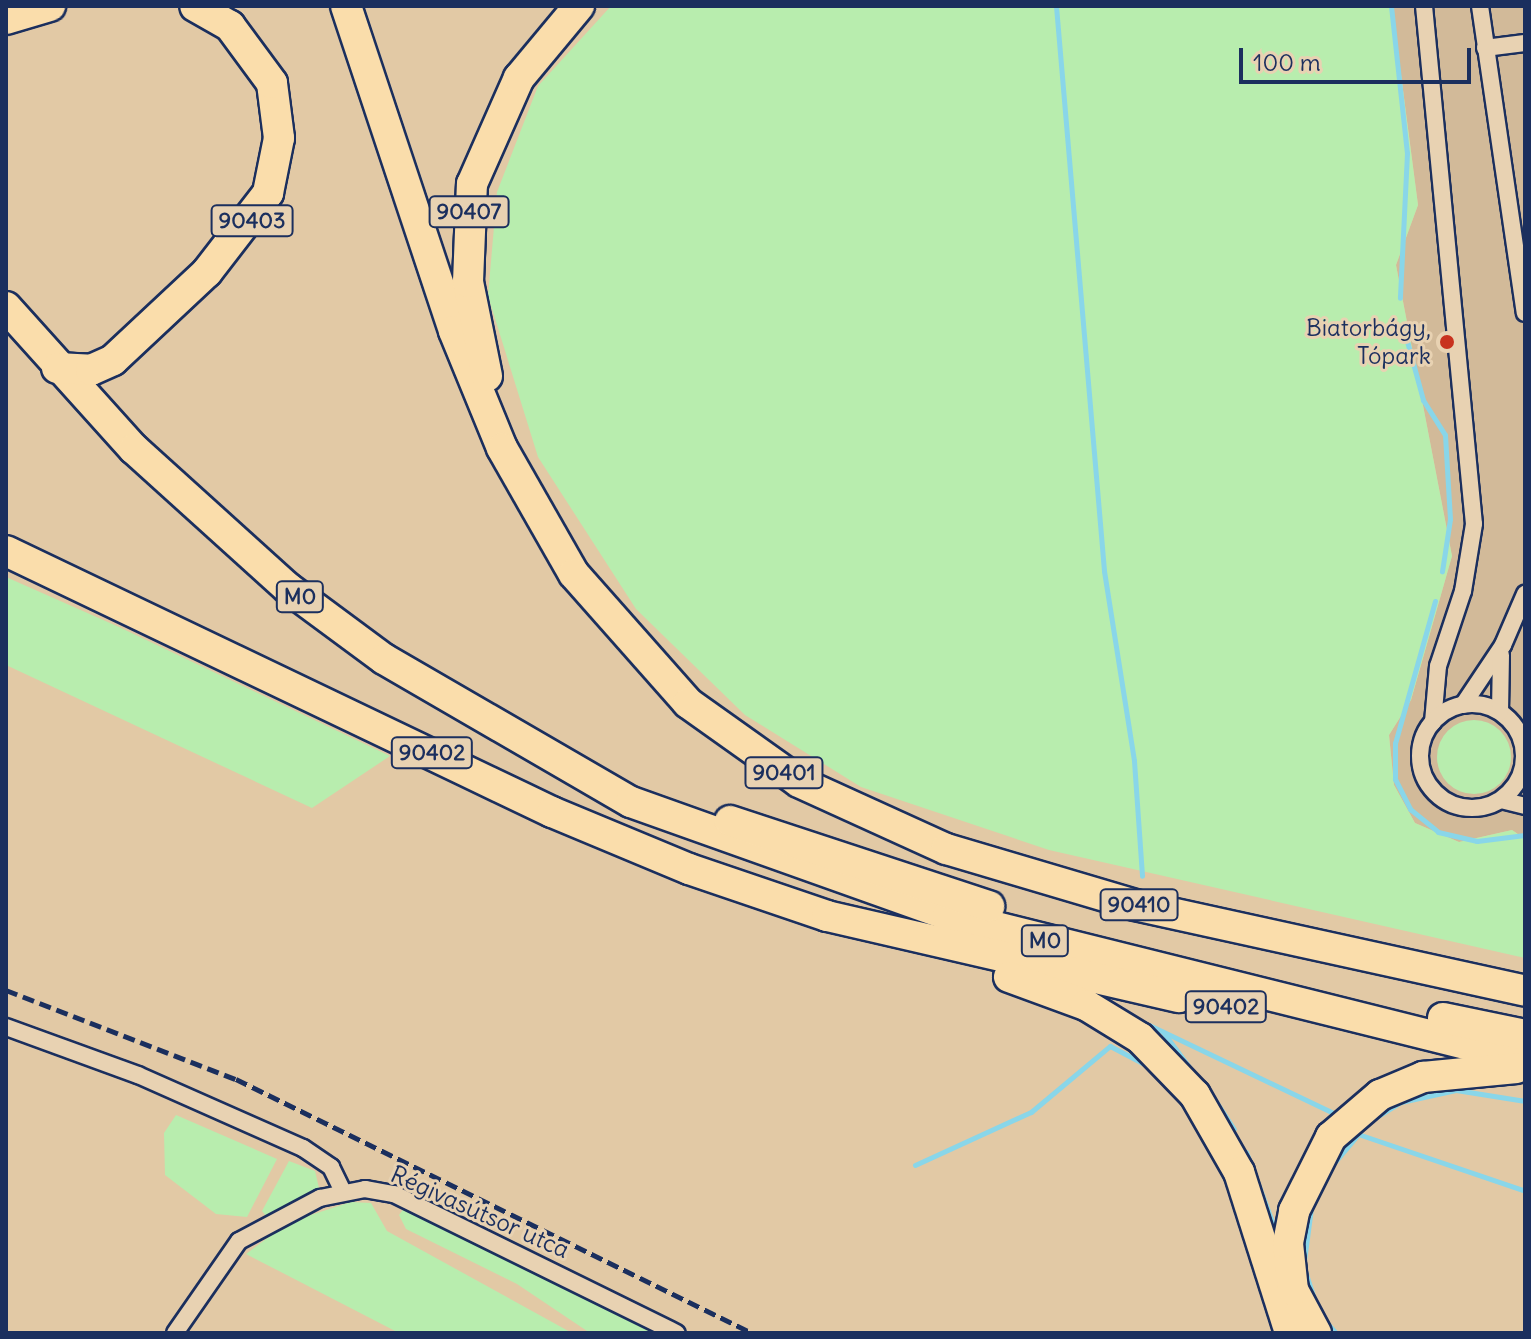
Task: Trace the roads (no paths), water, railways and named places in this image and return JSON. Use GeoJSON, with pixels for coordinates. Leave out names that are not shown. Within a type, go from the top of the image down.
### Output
{"type":"FeatureCollection","features":[{"type":"Feature","properties":{"kind":"highway","name":"90403"},"geometry":{"type":"LineString","coordinates":[[57,368],[91,370],[113,360],[215,264],[268,193],[279,138],[272,83],[230,26],[195,6]]}},
{"type":"Feature","properties":{"kind":"highway","name":"90401"},"geometry":{"type":"LineString","coordinates":[[346,6],[454,331],[502,448],[574,574],[688,703],[799,782],[946,849]]}},
{"type":"Feature","properties":{"kind":"highway","name":"90407"},"geometry":{"type":"LineString","coordinates":[[502,448],[468,282],[472,184],[519,78],[579,6]]}},
{"type":"Feature","properties":{"kind":"highway"},"geometry":{"type":"LineString","coordinates":[[6,19],[49,7]]}},
{"type":"Feature","properties":{"kind":"highway"},"geometry":{"type":"LineString","coordinates":[[6,307],[57,368]]}},
{"type":"Feature","properties":{"kind":"highway","name":"M0"},"geometry":{"type":"LineString","coordinates":[[57,368],[185,499],[313,607],[501,732],[583,774],[740,846],[948,915],[1524,1055]]}},
{"type":"Feature","properties":{"kind":"highway","name":"90402"},"geometry":{"type":"LineString","coordinates":[[6,551],[579,823],[827,916],[931,943],[1411,1043],[1524,1055]]}},
{"type":"Feature","properties":{"kind":"highway","name":"90410"},"geometry":{"type":"LineString","coordinates":[[946,849],[1135,905],[1525,991]]}},
{"type":"Feature","properties":{"kind":"highway"},"geometry":{"type":"LineString","coordinates":[[931,943],[963,962],[1086,1005],[1140,1038],[1195,1095],[1239,1172],[1290,1333]]}},
{"type":"Feature","properties":{"kind":"highway"},"geometry":{"type":"LineString","coordinates":[[1316,1333],[1293,1290],[1288,1243],[1294,1211],[1331,1137],[1380,1095],[1423,1077],[1524,1055]]}},
{"type":"Feature","properties":{"kind":"street"},"geometry":{"type":"LineString","coordinates":[[1424,6],[1474,524],[1463,591],[1438,666],[1433,722],[1422,769],[1439,797],[1470,808],[1501,800],[1525,806]]}},
{"type":"Feature","properties":{"kind":"street"},"geometry":{"type":"LineString","coordinates":[[1480,6],[1525,313]]}},
{"type":"Feature","properties":{"kind":"street"},"geometry":{"type":"LineString","coordinates":[[1485,48],[1525,43]]}},
{"type":"Feature","properties":{"kind":"street"},"geometry":{"type":"LineString","coordinates":[[1433,722],[1463,705],[1503,645],[1525,594]]}},
{"type":"Feature","properties":{"kind":"street"},"geometry":{"type":"LineString","coordinates":[[1501,800],[1525,760],[1512,718],[1503,645]]}},
{"type":"Feature","properties":{"kind":"street"},"geometry":{"type":"LineString","coordinates":[[1463,705],[1512,718]]}},
{"type":"Feature","properties":{"kind":"street"},"geometry":{"type":"LineString","coordinates":[[6,1027],[303,1148],[331,1167],[342,1190],[239,1241],[175,1333]]}},
{"type":"Feature","properties":{"kind":"street","name":"Régivasútsor utca"},"geometry":{"type":"LineString","coordinates":[[342,1190],[394,1194],[677,1333]]}},
{"type":"Feature","properties":{"kind":"waterway"},"geometry":{"type":"LineString","coordinates":[[1056,6],[1104,571],[1134,761],[1142,876]]}},
{"type":"Feature","properties":{"kind":"waterway"},"geometry":{"type":"LineString","coordinates":[[1391,6],[1407,153],[1400,298]]}},
{"type":"Feature","properties":{"kind":"waterway"},"geometry":{"type":"LineString","coordinates":[[1404,330],[1423,400],[1445,435],[1450,519],[1442,571]]}},
{"type":"Feature","properties":{"kind":"waterway"},"geometry":{"type":"LineString","coordinates":[[1435,601],[1395,743],[1395,779],[1410,809],[1438,832],[1477,841],[1525,835]]}},
{"type":"Feature","properties":{"kind":"waterway"},"geometry":{"type":"LineString","coordinates":[[1149,1025],[1338,1115]]}},
{"type":"Feature","properties":{"kind":"waterway"},"geometry":{"type":"LineString","coordinates":[[1163,1032],[1189,1067]]}},
{"type":"Feature","properties":{"kind":"waterway"},"geometry":{"type":"LineString","coordinates":[[1110,1046],[1148,1066]]}},
{"type":"Feature","properties":{"kind":"waterway"},"geometry":{"type":"LineString","coordinates":[[915,1165],[1031,1112],[1110,1046]]}},
{"type":"Feature","properties":{"kind":"waterway"},"geometry":{"type":"LineString","coordinates":[[1375,1118],[1401,1102],[1456,1090],[1525,1101]]}},
{"type":"Feature","properties":{"kind":"waterway"},"geometry":{"type":"LineString","coordinates":[[1213,1097],[1234,1129]]}},
{"type":"Feature","properties":{"kind":"waterway"},"geometry":{"type":"LineString","coordinates":[[1334,1163],[1358,1134],[1525,1191]]}},
{"type":"Feature","properties":{"kind":"waterway"},"geometry":{"type":"LineString","coordinates":[[1246,1152],[1277,1235]]}},
{"type":"Feature","properties":{"kind":"waterway"},"geometry":{"type":"LineString","coordinates":[[1304,1261],[1311,1208]]}},
{"type":"Feature","properties":{"kind":"waterway"},"geometry":{"type":"LineString","coordinates":[[1305,1271],[1314,1299]]}},
{"type":"Feature","properties":{"kind":"waterway"},"geometry":{"type":"LineString","coordinates":[[1258,1281],[1273,1328]]}},
{"type":"Feature","properties":{"kind":"waterway"},"geometry":{"type":"LineString","coordinates":[[1326,1322],[1336,1333]]}},
{"type":"Feature","properties":{"kind":"railway"},"geometry":{"type":"LineString","coordinates":[[6,990],[236,1079],[752,1333]]}},
{"type":"Feature","properties":{"kind":"place","name":"Biatorbágy, Tópark"},"geometry":{"type":"Point","coordinates":[1447,342]}}]}
